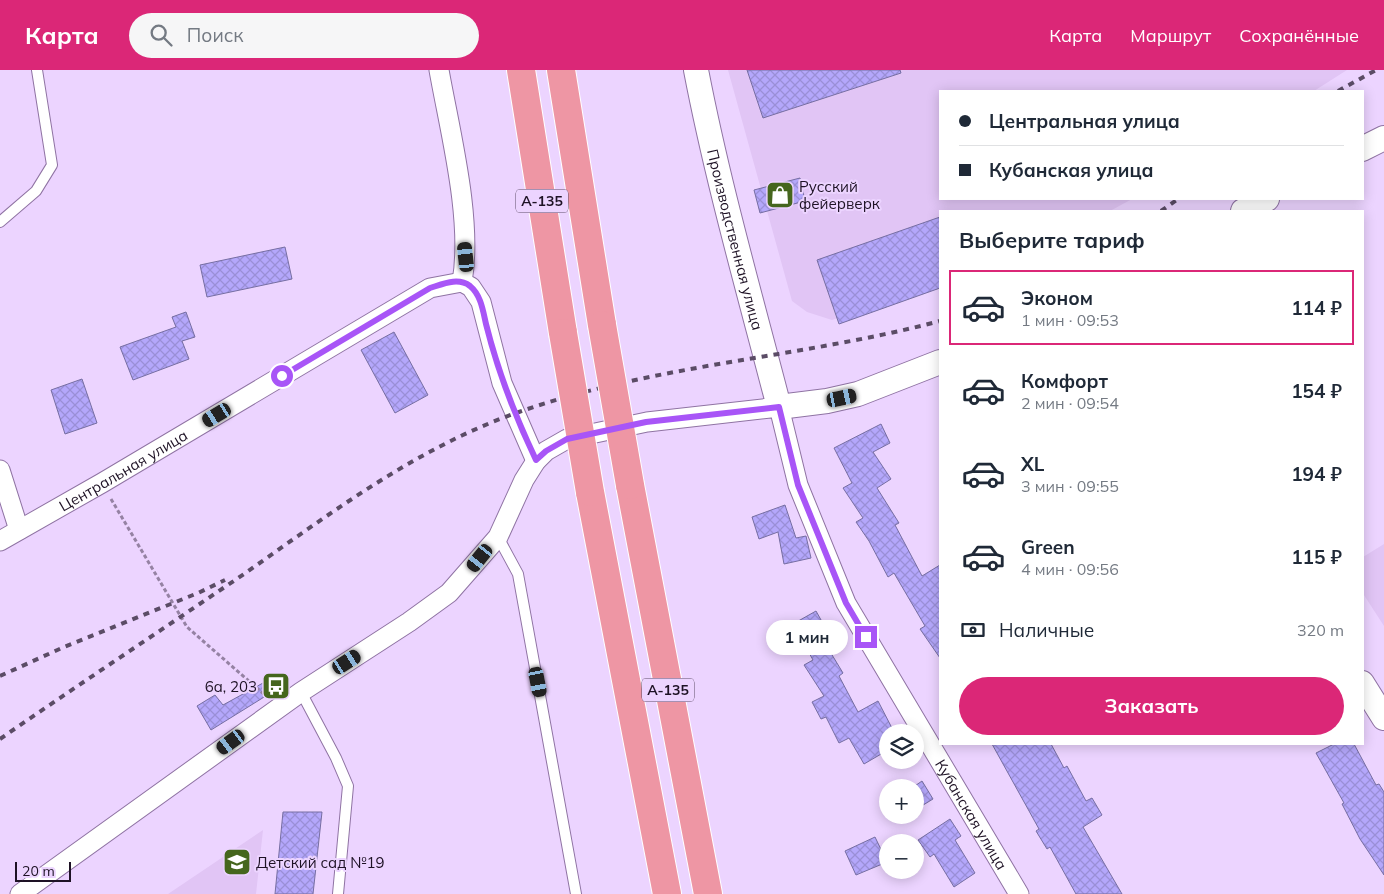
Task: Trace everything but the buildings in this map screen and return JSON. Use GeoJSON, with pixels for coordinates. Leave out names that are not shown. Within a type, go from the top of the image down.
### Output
{"type":"FeatureCollection","features":[{"type":"Feature","properties":{"kind":"highway","name":"А-135"},"geometry":{"type":"LineString","coordinates":[[521,70],[562,333],[590,492],[667,894]]}},
{"type":"Feature","properties":{"kind":"highway","name":"А-135"},"geometry":{"type":"LineString","coordinates":[[562,70],[602,326],[630,485],[708,894]]}},
{"type":"Feature","properties":{"kind":"street"},"geometry":{"type":"LineString","coordinates":[[438,70],[457,169],[466,257],[462,282],[471,287],[481,302],[502,383],[536,460]]}},
{"type":"Feature","properties":{"kind":"street","name":"Производственная улица"},"geometry":{"type":"LineString","coordinates":[[696,70],[708,131],[742,271],[779,407]]}},
{"type":"Feature","properties":{"kind":"street"},"geometry":{"type":"LineString","coordinates":[[1364,148],[1384,138]]}},
{"type":"Feature","properties":{"kind":"street"},"geometry":{"type":"LineString","coordinates":[[1245,210],[1265,200]]}},
{"type":"Feature","properties":{"kind":"street","name":"Центральная улица"},"geometry":{"type":"LineString","coordinates":[[0,541],[102,483],[430,288],[450,282],[462,282]]}},
{"type":"Feature","properties":{"kind":"street"},"geometry":{"type":"LineString","coordinates":[[20,894],[301,692],[449,593],[498,537],[524,480],[536,460],[546,451],[567,439],[646,422],[827,401],[858,394],[939,362]]}},
{"type":"Feature","properties":{"kind":"street","name":"Кубанская улица"},"geometry":{"type":"LineString","coordinates":[[779,407],[798,485],[846,603],[1020,894]]}},
{"type":"Feature","properties":{"kind":"street"},"geometry":{"type":"LineString","coordinates":[[0,470],[19,530]]}},
{"type":"Feature","properties":{"kind":"street"},"geometry":{"type":"LineString","coordinates":[[1364,686],[1384,718]]}},
{"type":"Feature","properties":{"kind":"lane"},"geometry":{"type":"LineString","coordinates":[[0,222],[36,191],[52,165],[37,70]]}},
{"type":"Feature","properties":{"kind":"lane"},"geometry":{"type":"LineString","coordinates":[[498,537],[518,574],[576,894]]}},
{"type":"Feature","properties":{"kind":"lane"},"geometry":{"type":"LineString","coordinates":[[301,692],[336,758],[348,786],[338,894]]}},
{"type":"Feature","properties":{"kind":"path"},"geometry":{"type":"LineString","coordinates":[[102,483],[187,627],[280,708]]}},
{"type":"Feature","properties":{"kind":"shaded area"},"geometry":{"type":"Polygon","coordinates":[[[728,70],[1347,70],[1316,90],[939,90],[939,200],[1130,200],[1112,210],[939,210],[939,282],[832,320],[807,312],[792,301],[728,70]]]}},
{"type":"Feature","properties":{"kind":"shaded area"},"geometry":{"type":"Polygon","coordinates":[[[1384,544],[1384,626],[1364,595],[1364,556],[1384,544]]]}},
{"type":"Feature","properties":{"kind":"shaded area","name":"Детский сад №19"},"geometry":{"type":"Polygon","coordinates":[[[263,830],[256,894],[168,894],[263,830]]]}},
{"type":"Feature","properties":{"kind":"railway"},"geometry":{"type":"LineString","coordinates":[[1340,90],[1376,70]]}},
{"type":"Feature","properties":{"kind":"railway"},"geometry":{"type":"LineString","coordinates":[[1162,210],[1177,200]]}},
{"type":"Feature","properties":{"kind":"railway"},"geometry":{"type":"LineString","coordinates":[[0,739],[376,483],[446,444],[482,427],[519,412],[570,396],[623,383],[888,334],[939,321]]}},
{"type":"Feature","properties":{"kind":"railway"},"geometry":{"type":"LineString","coordinates":[[0,676],[64,647],[198,593],[225,580]]}},
{"type":"Feature","properties":{"kind":"place","name":"Русский фейерверк"},"geometry":{"type":"Point","coordinates":[780,195]}},
{"type":"Feature","properties":{"kind":"place","name":"6a, 203"},"geometry":{"type":"Point","coordinates":[276,686]}},
{"type":"Feature","properties":{"kind":"place","name":"Детский сад №19"},"geometry":{"type":"Point","coordinates":[237,862]}},
{"type":"Feature","properties":{"kind":"route"},"geometry":{"type":"LineString","coordinates":[[282,376],[430,288],[450,282],[462,282],[471,287],[481,302],[502,383],[536,460],[546,451],[567,439],[646,422],[779,407],[798,485],[846,603],[866,637]]}}]}
